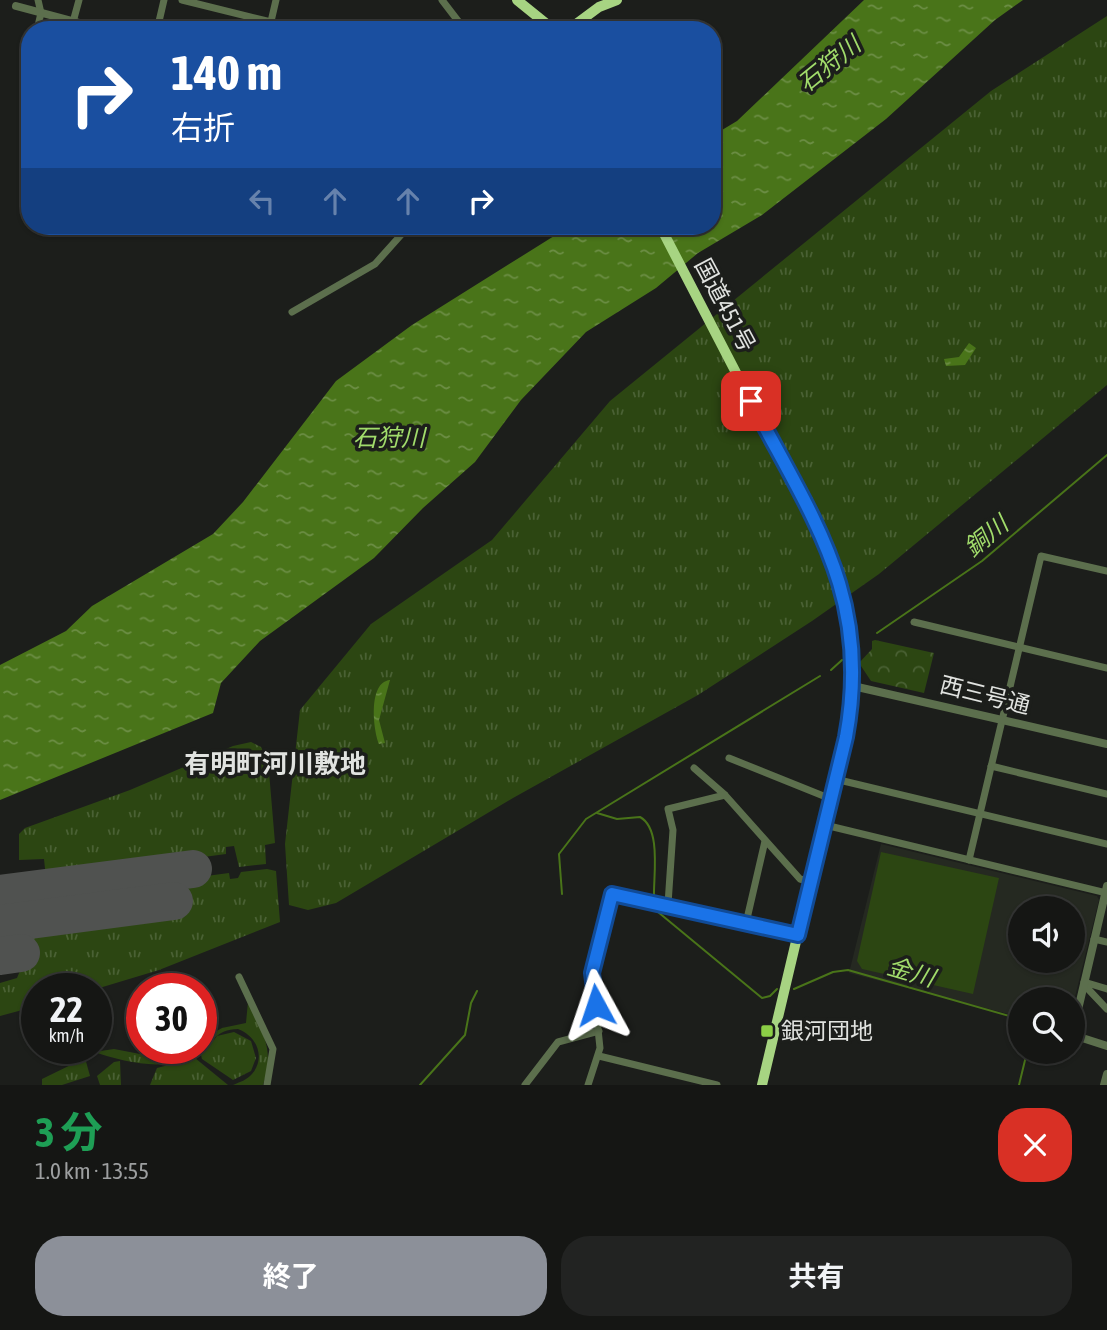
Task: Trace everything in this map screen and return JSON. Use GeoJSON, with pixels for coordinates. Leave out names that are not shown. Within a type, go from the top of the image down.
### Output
{"type":"FeatureCollection","features":[{"type":"Feature","properties":{"kind":"highway"},"geometry":{"type":"LineString","coordinates":[[517,0],[543,21]]}},
{"type":"Feature","properties":{"kind":"highway"},"geometry":{"type":"LineString","coordinates":[[580,21],[598,7],[617,0]]}},
{"type":"Feature","properties":{"kind":"highway","name":"国道451号"},"geometry":{"type":"LineString","coordinates":[[665,235],[830,554],[848,615],[854,656],[853,686],[831,799],[762,1085]]}},
{"type":"Feature","properties":{"kind":"street"},"geometry":{"type":"LineString","coordinates":[[38,0],[41,13],[39,21]]}},
{"type":"Feature","properties":{"kind":"street"},"geometry":{"type":"LineString","coordinates":[[73,21],[79,0]]}},
{"type":"Feature","properties":{"kind":"street"},"geometry":{"type":"LineString","coordinates":[[159,21],[164,0]]}},
{"type":"Feature","properties":{"kind":"street"},"geometry":{"type":"LineString","coordinates":[[182,0],[253,21]]}},
{"type":"Feature","properties":{"kind":"street"},"geometry":{"type":"LineString","coordinates":[[271,21],[276,0]]}},
{"type":"Feature","properties":{"kind":"street"},"geometry":{"type":"LineString","coordinates":[[442,0],[458,21]]}},
{"type":"Feature","properties":{"kind":"street"},"geometry":{"type":"LineString","coordinates":[[16,6],[69,21]]}},
{"type":"Feature","properties":{"kind":"street"},"geometry":{"type":"LineString","coordinates":[[292,312],[376,264],[401,235]]}},
{"type":"Feature","properties":{"kind":"street"},"geometry":{"type":"LineString","coordinates":[[969,860],[1041,556],[1107,571]]}},
{"type":"Feature","properties":{"kind":"street"},"geometry":{"type":"LineString","coordinates":[[914,622],[1107,668]]}},
{"type":"Feature","properties":{"kind":"street","name":"西三号通"},"geometry":{"type":"LineString","coordinates":[[853,686],[1107,744]]}},
{"type":"Feature","properties":{"kind":"street"},"geometry":{"type":"LineString","coordinates":[[729,758],[831,799]]}},
{"type":"Feature","properties":{"kind":"street"},"geometry":{"type":"LineString","coordinates":[[991,766],[1107,794]]}},
{"type":"Feature","properties":{"kind":"street"},"geometry":{"type":"LineString","coordinates":[[694,768],[725,795],[800,878],[811,882]]}},
{"type":"Feature","properties":{"kind":"street"},"geometry":{"type":"LineString","coordinates":[[835,779],[1107,844]]}},
{"type":"Feature","properties":{"kind":"street"},"geometry":{"type":"LineString","coordinates":[[668,904],[673,830],[668,809],[704,803],[725,795]]}},
{"type":"Feature","properties":{"kind":"street"},"geometry":{"type":"LineString","coordinates":[[825,825],[1107,890],[1085,987]]}},
{"type":"Feature","properties":{"kind":"street"},"geometry":{"type":"LineString","coordinates":[[746,923],[765,841]]}},
{"type":"Feature","properties":{"kind":"street"},"geometry":{"type":"LineString","coordinates":[[588,1085],[599,1056],[599,1031],[592,973],[611,896],[620,893],[798,935]]}},
{"type":"Feature","properties":{"kind":"street"},"geometry":{"type":"LineString","coordinates":[[1094,939],[1107,942]]}},
{"type":"Feature","properties":{"kind":"street"},"geometry":{"type":"LineString","coordinates":[[239,977],[273,1049],[267,1085]]}},
{"type":"Feature","properties":{"kind":"street"},"geometry":{"type":"LineString","coordinates":[[1086,983],[1107,989]]}},
{"type":"Feature","properties":{"kind":"street"},"geometry":{"type":"LineString","coordinates":[[1086,983],[1107,1009]]}},
{"type":"Feature","properties":{"kind":"street"},"geometry":{"type":"LineString","coordinates":[[525,1085],[558,1041],[599,1031]]}},
{"type":"Feature","properties":{"kind":"street"},"geometry":{"type":"LineString","coordinates":[[1085,1038],[1107,1046]]}},
{"type":"Feature","properties":{"kind":"street"},"geometry":{"type":"LineString","coordinates":[[599,1056],[717,1085]]}},
{"type":"Feature","properties":{"kind":"street"},"geometry":{"type":"LineString","coordinates":[[1104,1085],[1107,1074]]}},
{"type":"Feature","properties":{"kind":"shaded area"},"geometry":{"type":"Polygon","coordinates":[[[881,844],[1097,896],[1099,900],[1085,957],[1085,896],[1008,896],[1008,973],[1081,973],[1077,987],[1008,987],[1008,1014],[849,973],[881,844]]]}},
{"type":"Feature","properties":{"kind":"green space"},"geometry":{"type":"Polygon","coordinates":[[[1107,16],[1107,385],[879,574],[698,695],[513,798],[336,903],[308,910],[289,905],[285,844],[300,710],[371,624],[492,540],[610,401],[991,91],[1107,16]]]}},
{"type":"Feature","properties":{"kind":"green space"},"geometry":{"type":"Polygon","coordinates":[[[872,641],[934,653],[924,693],[871,681],[859,663],[872,649],[872,641]]]}},
{"type":"Feature","properties":{"kind":"green space"},"geometry":{"type":"Polygon","coordinates":[[[251,742],[261,747],[268,760],[275,843],[265,845],[266,864],[239,867],[234,846],[226,847],[226,854],[46,878],[44,859],[19,860],[19,834],[25,828],[130,790],[233,746],[251,742]]]}},
{"type":"Feature","properties":{"kind":"green space"},"geometry":{"type":"Polygon","coordinates":[[[881,852],[999,878],[973,994],[862,969],[857,961],[881,852]]]}},
{"type":"Feature","properties":{"kind":"green space"},"geometry":{"type":"Polygon","coordinates":[[[199,860],[207,866],[201,873],[48,894],[46,880],[199,860]]]}},
{"type":"Feature","properties":{"kind":"green space"},"geometry":{"type":"Polygon","coordinates":[[[267,869],[276,871],[280,922],[159,970],[126,973],[126,980],[112,984],[112,973],[21,973],[21,1010],[0,1016],[0,983],[17,978],[22,966],[19,946],[0,948],[0,907],[48,900],[48,897],[229,873],[230,879],[238,878],[241,872],[267,869]]]}},
{"type":"Feature","properties":{"kind":"green space"},"geometry":{"type":"Polygon","coordinates":[[[248,1002],[266,1042],[268,1061],[263,1085],[233,1085],[250,1076],[256,1068],[259,1055],[250,1037],[238,1029],[217,1037],[217,1031],[222,1028],[246,1023],[248,1002]]]}},
{"type":"Feature","properties":{"kind":"green space"},"geometry":{"type":"Polygon","coordinates":[[[234,1032],[251,1041],[256,1058],[251,1071],[233,1080],[209,1064],[217,1064],[217,1036],[234,1032]]]}},
{"type":"Feature","properties":{"kind":"green space"},"geometry":{"type":"Polygon","coordinates":[[[114,1049],[126,1051],[126,1061],[112,1057],[114,1049]]]}},
{"type":"Feature","properties":{"kind":"green space"},"geometry":{"type":"Polygon","coordinates":[[[120,1061],[121,1085],[100,1085],[97,1076],[114,1062],[120,1061]]]}},
{"type":"Feature","properties":{"kind":"green space"},"geometry":{"type":"Polygon","coordinates":[[[73,1064],[87,1064],[90,1076],[62,1085],[42,1085],[42,1079],[73,1064]]]}},
{"type":"Feature","properties":{"kind":"green space"},"geometry":{"type":"Polygon","coordinates":[[[172,1064],[202,1064],[228,1085],[150,1085],[157,1068],[172,1064]]]}},
{"type":"Feature","properties":{"kind":"water","name":"石狩川"},"geometry":{"type":"Polygon","coordinates":[[[864,0],[1023,0],[995,20],[886,119],[762,215],[698,253],[656,288],[586,332],[521,400],[475,462],[423,508],[374,558],[260,641],[221,683],[213,713],[0,800],[0,665],[66,631],[92,606],[213,534],[243,502],[336,381],[412,325],[556,235],[721,235],[721,131],[737,121],[864,0]]]}},
{"type":"Feature","properties":{"kind":"water"},"geometry":{"type":"Polygon","coordinates":[[[969,343],[976,348],[965,365],[946,366],[944,359],[959,357],[969,343]]]}},
{"type":"Feature","properties":{"kind":"water"},"geometry":{"type":"Polygon","coordinates":[[[390,680],[379,720],[385,743],[379,744],[374,718],[375,697],[383,683],[390,680]]]}},
{"type":"Feature","properties":{"kind":"waterway","name":"銅川"},"geometry":{"type":"LineString","coordinates":[[877,633],[982,561],[1107,455]]}},
{"type":"Feature","properties":{"kind":"waterway","name":"銅川"},"geometry":{"type":"LineString","coordinates":[[831,670],[842,660]]}},
{"type":"Feature","properties":{"kind":"waterway","name":"銅川"},"geometry":{"type":"LineString","coordinates":[[562,894],[559,854],[586,819],[820,676]]}},
{"type":"Feature","properties":{"kind":"waterway","name":"金川"},"geometry":{"type":"LineString","coordinates":[[597,813],[617,819],[640,817],[647,823],[654,842],[654,899]]}},
{"type":"Feature","properties":{"kind":"waterway","name":"金川"},"geometry":{"type":"LineString","coordinates":[[654,904],[658,912],[762,998],[770,996],[777,989]]}},
{"type":"Feature","properties":{"kind":"waterway","name":"金川"},"geometry":{"type":"LineString","coordinates":[[794,989],[833,972],[848,970],[1008,1016]]}},
{"type":"Feature","properties":{"kind":"waterway"},"geometry":{"type":"LineString","coordinates":[[420,1085],[465,1035],[471,1003],[477,991]]}},
{"type":"Feature","properties":{"kind":"waterway","name":"金川"},"geometry":{"type":"LineString","coordinates":[[1019,1085],[1024,1064]]}},
{"type":"Feature","properties":{"kind":"runway"},"geometry":{"type":"LineString","coordinates":[[0,894],[193,869]]}},
{"type":"Feature","properties":{"kind":"runway"},"geometry":{"type":"LineString","coordinates":[[0,924],[174,901]]}},
{"type":"Feature","properties":{"kind":"runway"},"geometry":{"type":"LineString","coordinates":[[0,956],[21,953]]}},
{"type":"Feature","properties":{"kind":"place","name":"銀河団地"},"geometry":{"type":"Point","coordinates":[767,1031]}},
{"type":"Feature","properties":{"kind":"district","name":"有明町河川敷地"},"geometry":{"type":"Point","coordinates":[275,764]}},
{"type":"Feature","properties":{"kind":"route"},"geometry":{"type":"LineString","coordinates":[[596,1005],[592,973],[612,894],[620,893],[798,935],[846,737],[852,705],[854,656],[844,594],[830,554],[751,401]]}}]}
